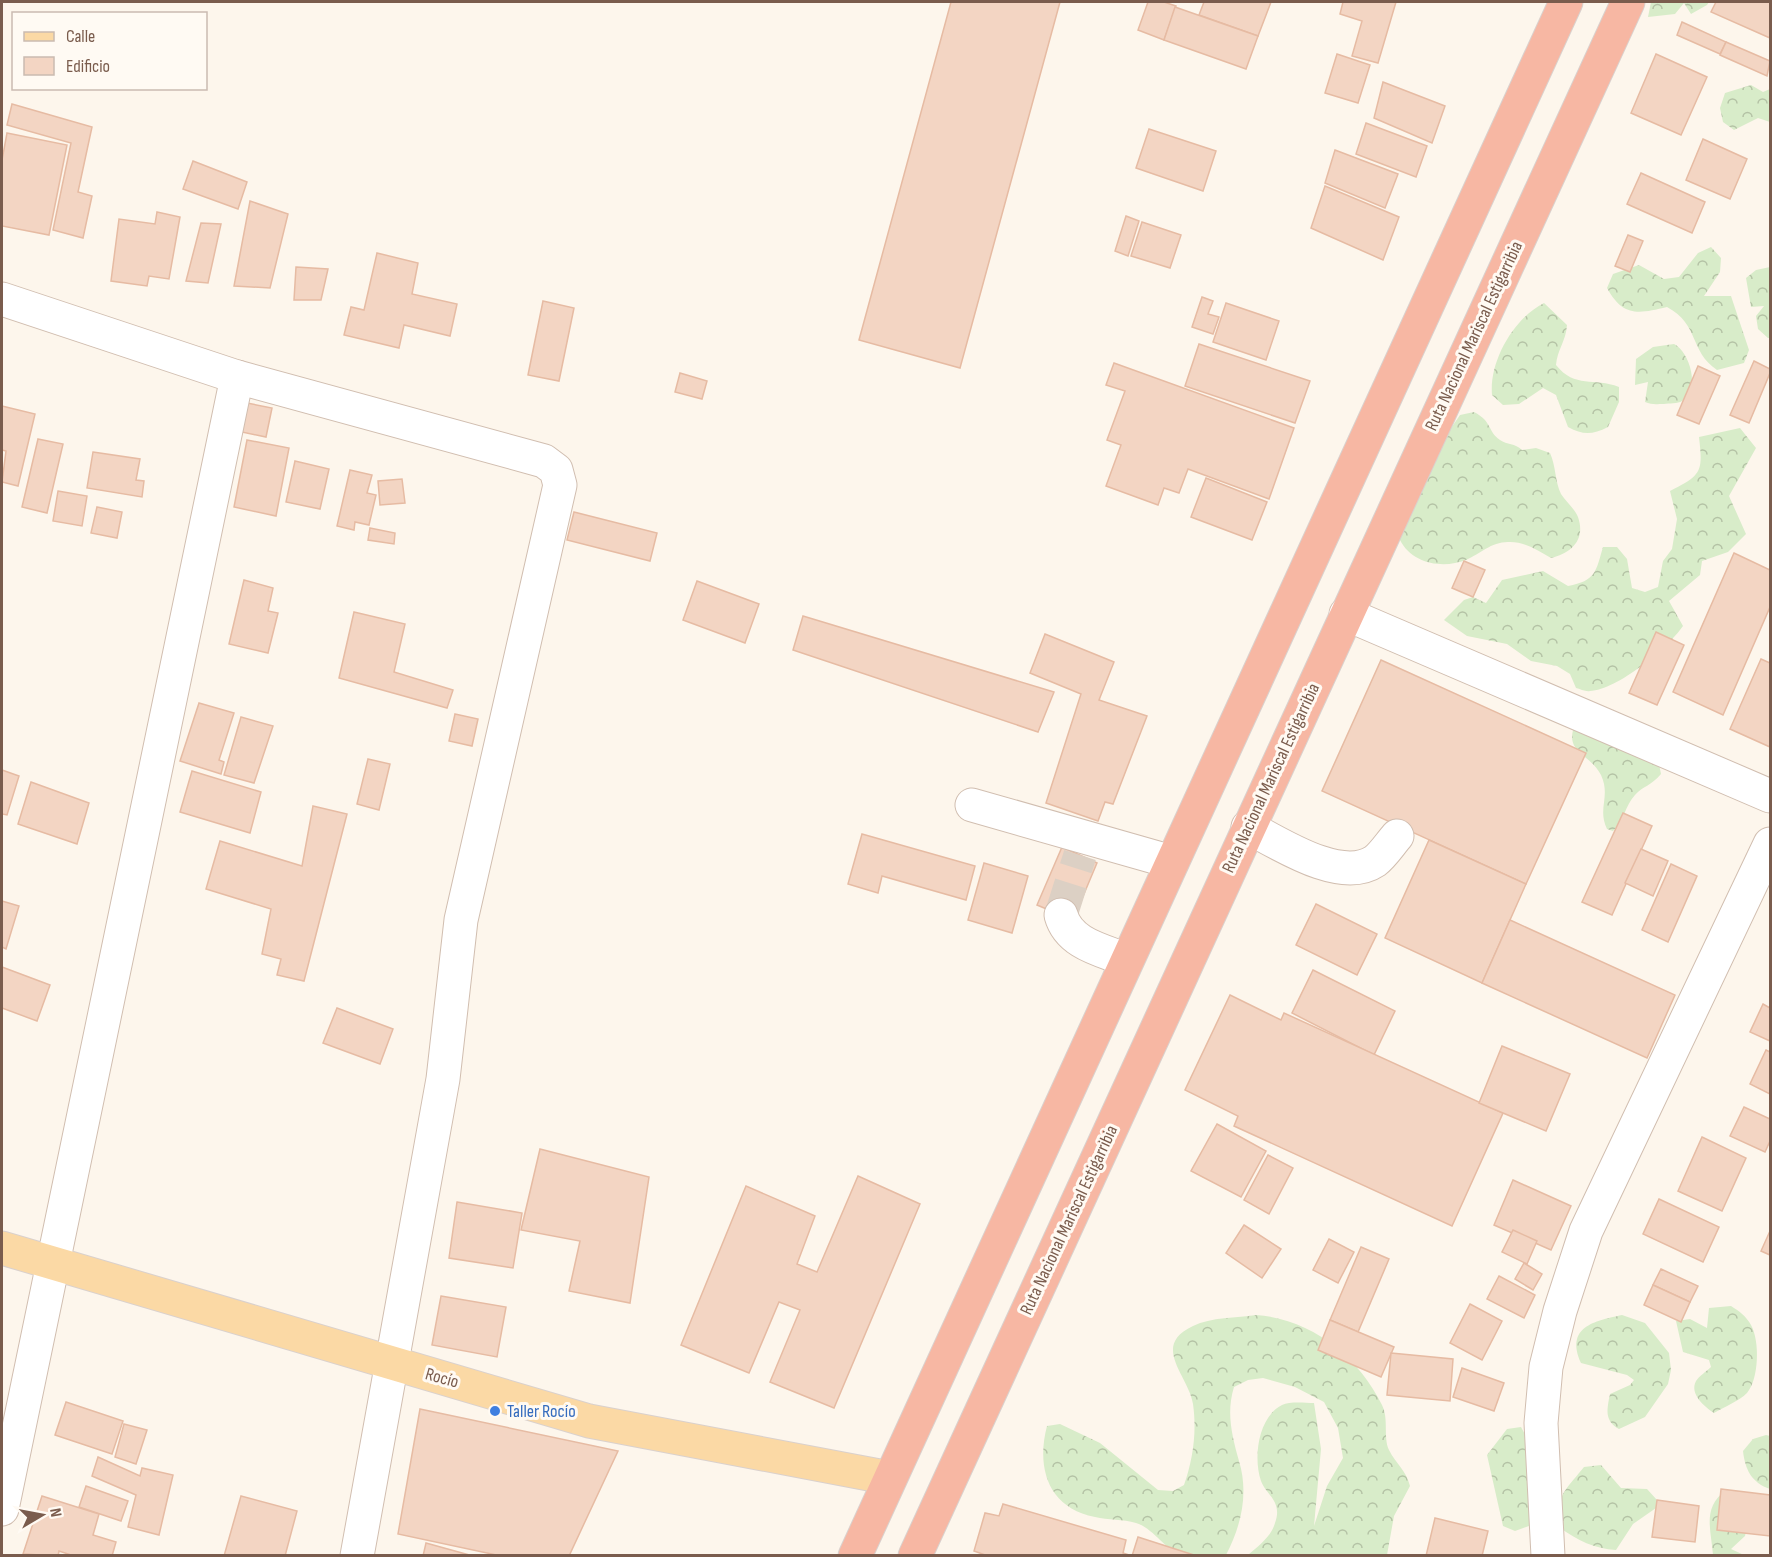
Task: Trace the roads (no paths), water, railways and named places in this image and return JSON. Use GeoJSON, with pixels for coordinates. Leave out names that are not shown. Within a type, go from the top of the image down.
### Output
{"type":"FeatureCollection","features":[{"type":"Feature","properties":{"kind":"highway"},"geometry":{"type":"LineString","coordinates":[[855,1556],[1566,2]]}},
{"type":"Feature","properties":{"kind":"highway","name":"Ruta Nacional Mariscal Estigarribia"},"geometry":{"type":"LineString","coordinates":[[915,1556],[1628,2]]}},
{"type":"Feature","properties":{"kind":"main road","name":"Rocío"},"geometry":{"type":"LineString","coordinates":[[2,1248],[589,1421],[890,1478]]}},
{"type":"Feature","properties":{"kind":"street"},"geometry":{"type":"LineString","coordinates":[[2,299],[237,377],[544,461],[556,470],[560,485],[461,920],[443,1079],[357,1556]]}},
{"type":"Feature","properties":{"kind":"street"},"geometry":{"type":"LineString","coordinates":[[2,1509],[237,377]]}},
{"type":"Feature","properties":{"kind":"street"},"geometry":{"type":"LineString","coordinates":[[1346,614],[1770,796]]}},
{"type":"Feature","properties":{"kind":"street"},"geometry":{"type":"LineString","coordinates":[[972,805],[1087,848],[1172,862]]}},
{"type":"Feature","properties":{"kind":"street"},"geometry":{"type":"LineString","coordinates":[[1248,827],[1340,869],[1374,861],[1397,836]]}},
{"type":"Feature","properties":{"kind":"street"},"geometry":{"type":"LineString","coordinates":[[1548,1556],[1540,1423],[1546,1367],[1560,1311],[1586,1231],[1770,844]]}},
{"type":"Feature","properties":{"kind":"street"},"geometry":{"type":"LineString","coordinates":[[1061,915],[1064,927],[1075,939],[1127,960]]}},
{"type":"Feature","properties":{"kind":"tunnel"},"geometry":{"type":"LineString","coordinates":[[1061,915],[1080,855]]}},
{"type":"Feature","properties":{"kind":"place","name":"Taller Rocío"},"geometry":{"type":"Point","coordinates":[495,1411]}}]}
